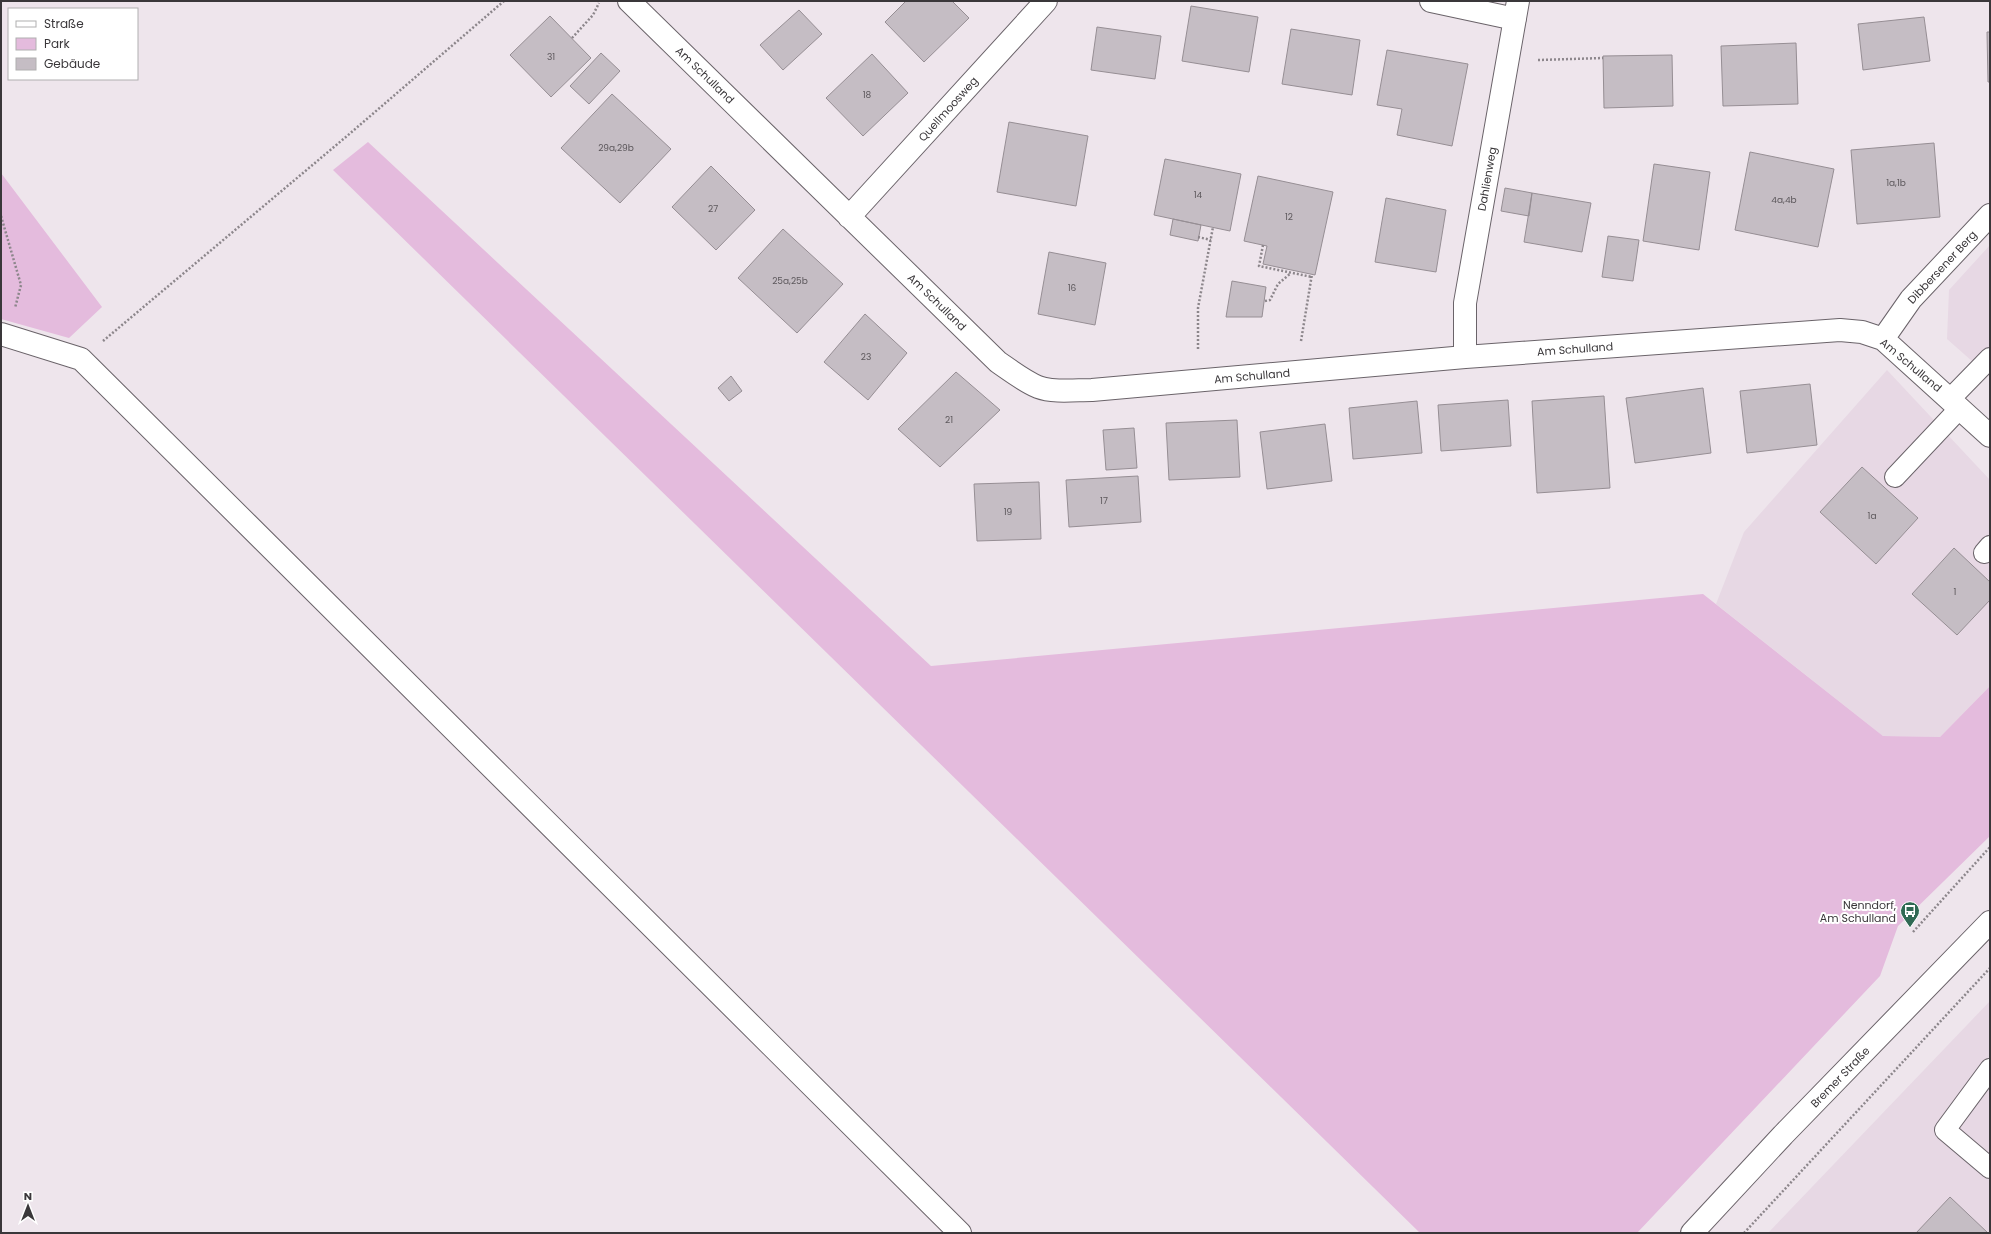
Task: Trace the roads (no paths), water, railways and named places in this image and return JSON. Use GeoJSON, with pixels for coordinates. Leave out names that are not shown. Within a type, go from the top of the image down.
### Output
{"type":"FeatureCollection","features":[{"type":"Feature","properties":{"kind":"street","name":"Am Schulland"},"geometry":{"type":"LineString","coordinates":[[629,1],[998,362],[1039,388],[1063,391],[1092,390],[1465,357],[1840,330],[1862,332],[1883,340],[1990,436]]}},
{"type":"Feature","properties":{"kind":"street","name":"Quellmoosweg"},"geometry":{"type":"LineString","coordinates":[[850,217],[1046,1]]}},
{"type":"Feature","properties":{"kind":"street"},"geometry":{"type":"LineString","coordinates":[[1431,1],[1516,10]]}},
{"type":"Feature","properties":{"kind":"street","name":"Dahlienweg"},"geometry":{"type":"LineString","coordinates":[[1465,357],[1465,303],[1516,10]]}},
{"type":"Feature","properties":{"kind":"street","name":"Dibbersener Berg"},"geometry":{"type":"LineString","coordinates":[[1883,340],[1911,299],[1990,215]]}},
{"type":"Feature","properties":{"kind":"street"},"geometry":{"type":"LineString","coordinates":[[5,335],[81,359],[960,1233]]}},
{"type":"Feature","properties":{"kind":"street","name":"Bremer Straße"},"geometry":{"type":"LineString","coordinates":[[1692,1233],[1783,1135],[1990,922]]}},
{"type":"Feature","properties":{"kind":"lane"},"geometry":{"type":"LineString","coordinates":[[1895,477],[1955,404],[1990,358]]}},
{"type":"Feature","properties":{"kind":"lane"},"geometry":{"type":"LineString","coordinates":[[1990,1069],[1945,1130],[1990,1168]]}},
{"type":"Feature","properties":{"kind":"place","name":"Nenndorf, Am Schulland"},"geometry":{"type":"Point","coordinates":[1910,928]}}]}
